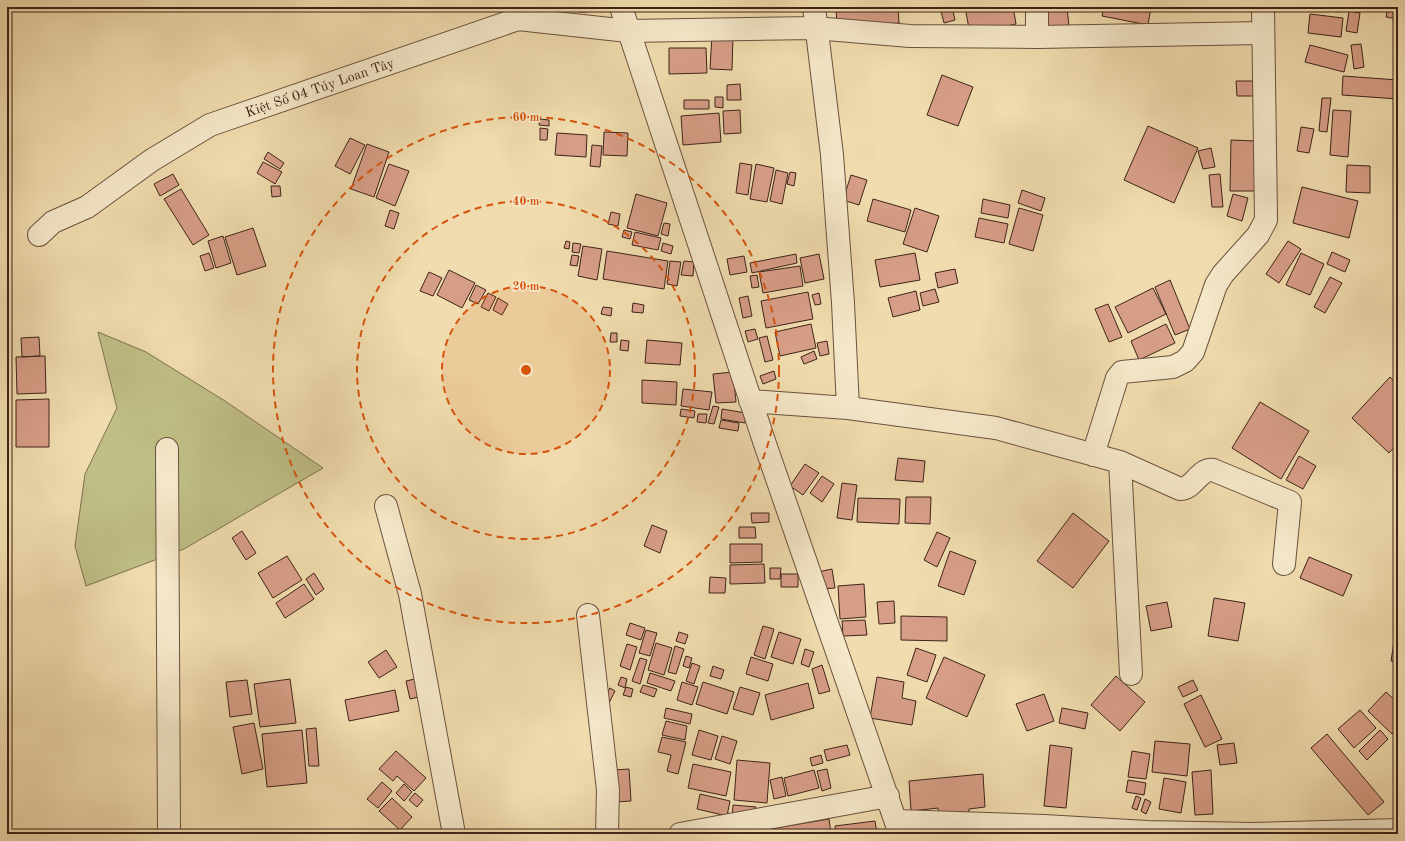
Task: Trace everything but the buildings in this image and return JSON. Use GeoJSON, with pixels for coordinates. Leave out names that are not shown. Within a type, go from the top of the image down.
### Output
{"type":"FeatureCollection","features":[{"type":"Feature","properties":{"kind":"street"},"geometry":{"type":"LineString","coordinates":[[621,7],[750,401],[898,828],[1044,826],[1147,833],[1252,834],[1398,830]]}},
{"type":"Feature","properties":{"kind":"street"},"geometry":{"type":"LineString","coordinates":[[1037,7],[1037,37]]}},
{"type":"Feature","properties":{"kind":"street"},"geometry":{"type":"LineString","coordinates":[[1093,455],[1117,378],[1122,372],[1172,367],[1184,360],[1193,352],[1216,285],[1223,274],[1258,235],[1266,220],[1263,7]]}},
{"type":"Feature","properties":{"kind":"street"},"geometry":{"type":"LineString","coordinates":[[815,17],[832,155],[844,303],[848,408]]}},
{"type":"Feature","properties":{"kind":"street","name":"Kiệt Số 04 Túy Loan Tây"},"geometry":{"type":"LineString","coordinates":[[39,235],[53,222],[87,207],[165,153],[210,125],[518,19],[628,31],[815,17],[910,36],[1037,37],[1263,33]]}},
{"type":"Feature","properties":{"kind":"street"},"geometry":{"type":"LineString","coordinates":[[750,401],[848,408],[996,428],[1120,462],[1180,489],[1188,487],[1204,471],[1213,470],[1290,502],[1284,564]]}},
{"type":"Feature","properties":{"kind":"street"},"geometry":{"type":"LineString","coordinates":[[167,449],[168,834]]}},
{"type":"Feature","properties":{"kind":"street"},"geometry":{"type":"LineString","coordinates":[[1120,462],[1131,674]]}},
{"type":"Feature","properties":{"kind":"street"},"geometry":{"type":"LineString","coordinates":[[386,506],[410,594],[454,834]]}},
{"type":"Feature","properties":{"kind":"street"},"geometry":{"type":"LineString","coordinates":[[588,616],[608,790],[607,834]]}},
{"type":"Feature","properties":{"kind":"street"},"geometry":{"type":"LineString","coordinates":[[680,834],[888,796]]}},
{"type":"Feature","properties":{"kind":"green space"},"geometry":{"type":"Polygon","coordinates":[[[98,332],[146,352],[225,401],[323,468],[184,549],[86,586],[75,546],[85,474],[117,408],[98,332]]]}}]}
